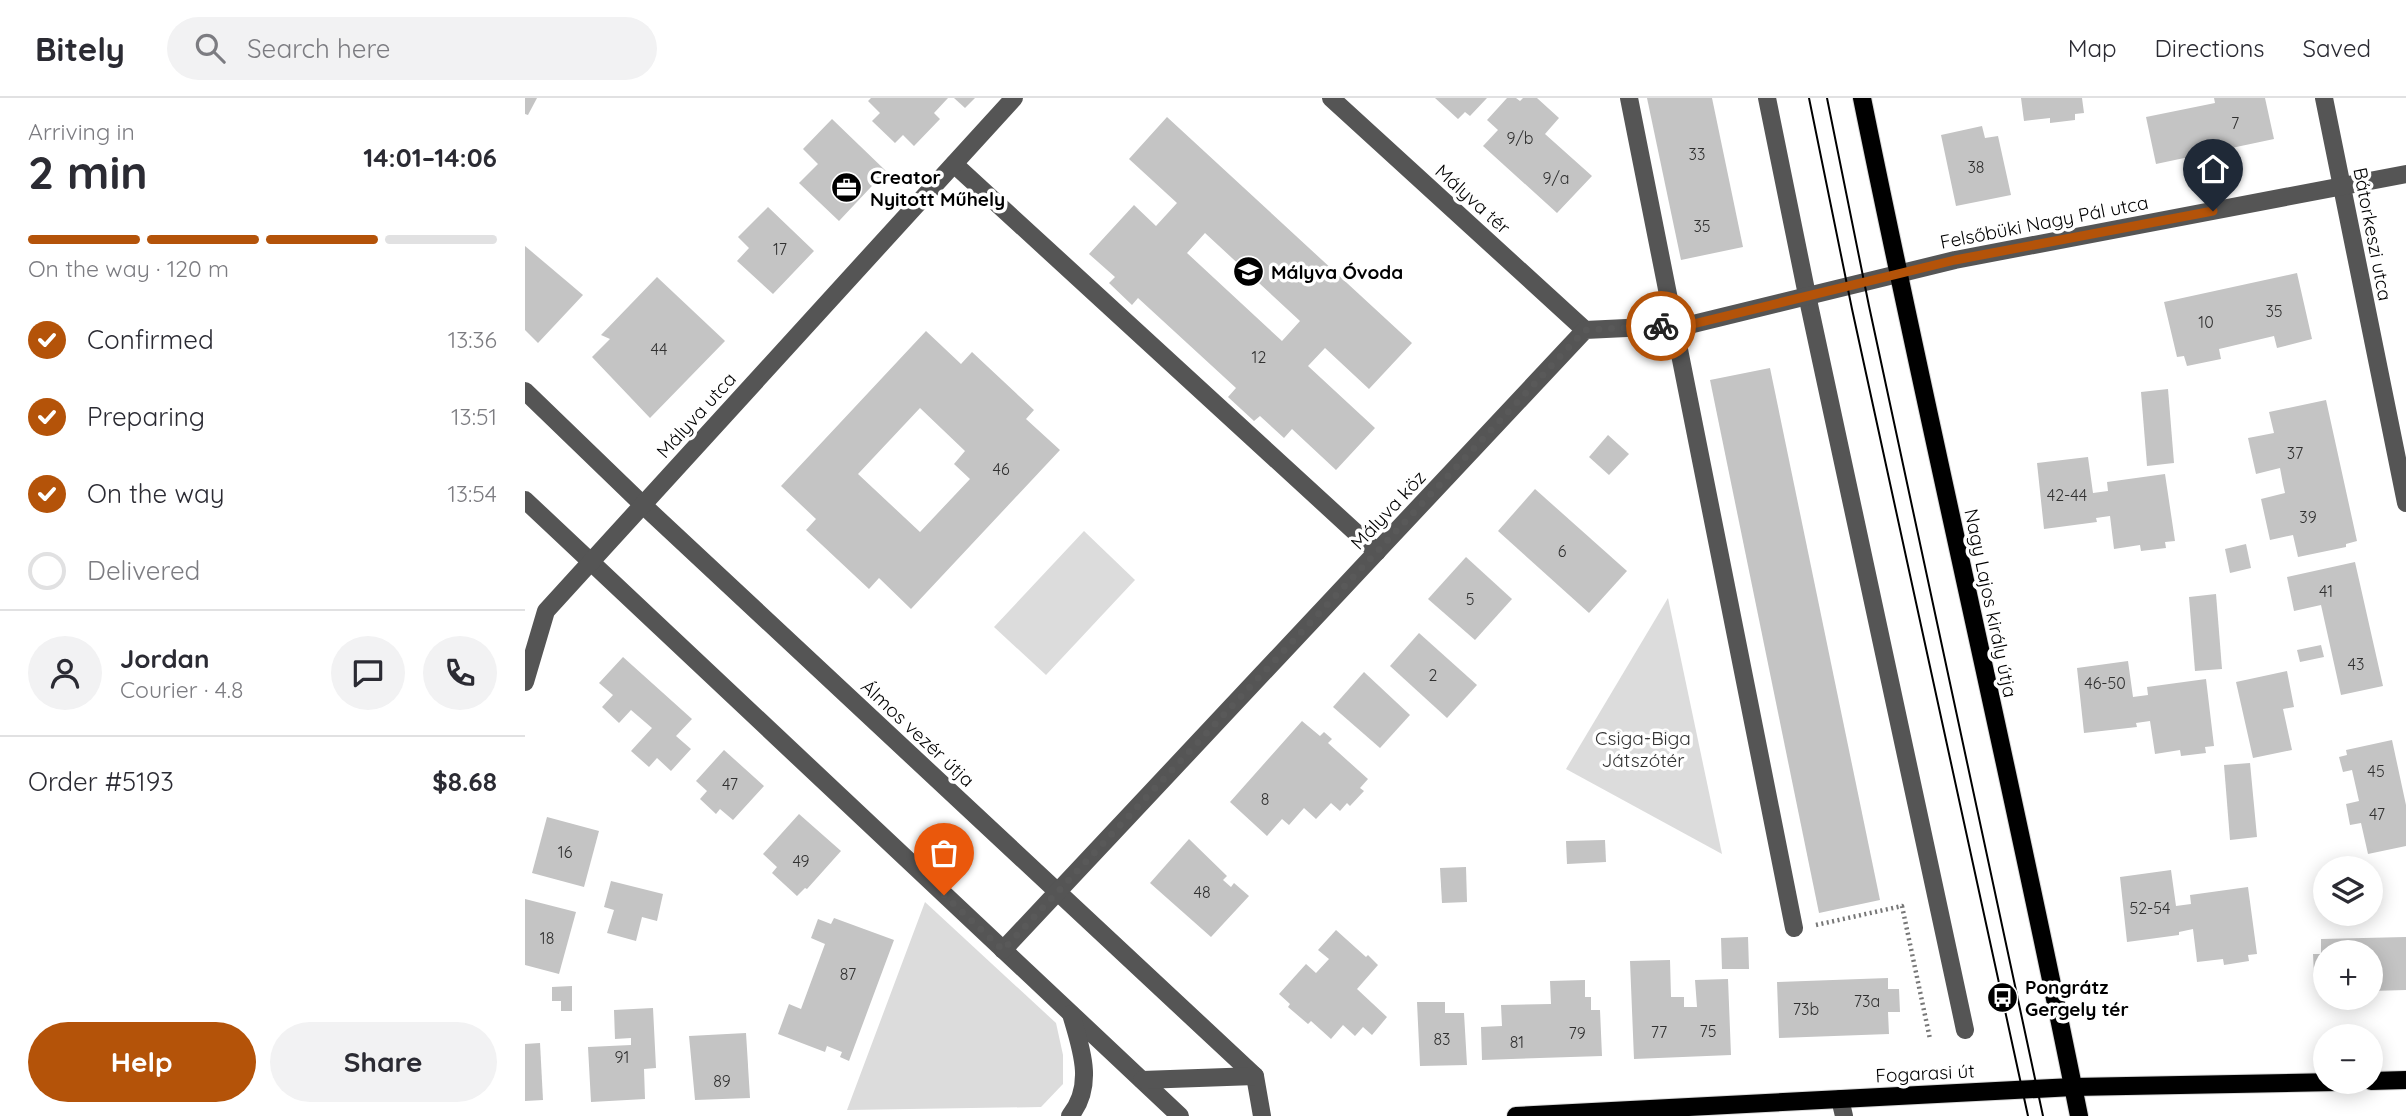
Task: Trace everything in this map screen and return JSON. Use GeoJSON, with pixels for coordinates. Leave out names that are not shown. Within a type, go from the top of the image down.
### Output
{"type":"FeatureCollection","features":[{"type":"Feature","properties":{"kind":"main road","name":"Nagy Lajos király útja"},"geometry":{"type":"LineString","coordinates":[[1862,98],[2079,1116]]}},
{"type":"Feature","properties":{"kind":"main road"},"geometry":{"type":"LineString","coordinates":[[2383,1081],[2406,1080]]}},
{"type":"Feature","properties":{"kind":"main road","name":"Fogarasi út"},"geometry":{"type":"LineString","coordinates":[[1516,1116],[1842,1107],[2073,1087],[2313,1082]]}},
{"type":"Feature","properties":{"kind":"street"},"geometry":{"type":"LineString","coordinates":[[1014,98],[954,164],[1377,552]]}},
{"type":"Feature","properties":{"kind":"street","name":"Mályva tér"},"geometry":{"type":"LineString","coordinates":[[1331,98],[1585,330]]}},
{"type":"Feature","properties":{"kind":"street"},"geometry":{"type":"LineString","coordinates":[[1629,98],[1794,928]]}},
{"type":"Feature","properties":{"kind":"street"},"geometry":{"type":"LineString","coordinates":[[1767,98],[1965,1030]]}},
{"type":"Feature","properties":{"kind":"street","name":"Bátorkeszi utca"},"geometry":{"type":"LineString","coordinates":[[2324,98],[2406,503]]}},
{"type":"Feature","properties":{"kind":"street","name":"Mályva utca"},"geometry":{"type":"LineString","coordinates":[[525,682],[546,611],[954,164]]}},
{"type":"Feature","properties":{"kind":"street","name":"Felsőbüki Nagy Pál utca"},"geometry":{"type":"LineString","coordinates":[[1897,272],[2406,174]]}},
{"type":"Feature","properties":{"kind":"street"},"geometry":{"type":"LineString","coordinates":[[1585,330],[1689,325],[1897,272]]}},
{"type":"Feature","properties":{"kind":"street","name":"Mályva köz"},"geometry":{"type":"LineString","coordinates":[[1003,950],[1585,330]]}},
{"type":"Feature","properties":{"kind":"street","name":"Álmos vezér útja"},"geometry":{"type":"LineString","coordinates":[[525,391],[643,505],[1255,1076]]}},
{"type":"Feature","properties":{"kind":"street"},"geometry":{"type":"LineString","coordinates":[[525,500],[1180,1116]]}},
{"type":"Feature","properties":{"kind":"street"},"geometry":{"type":"LineString","coordinates":[[1070,1116],[1082,1095],[1085,1081],[1084,1063],[1071,1014]]}},
{"type":"Feature","properties":{"kind":"street"},"geometry":{"type":"LineString","coordinates":[[1142,1080],[1255,1076],[1262,1116]]}},
{"type":"Feature","properties":{"kind":"path"},"geometry":{"type":"LineString","coordinates":[[1794,928],[1902,906],[1930,1039]]}},
{"type":"Feature","properties":{"kind":"green space"},"geometry":{"type":"Polygon","coordinates":[[[1084,531],[1135,580],[1046,675],[994,627],[1084,531]]]}},
{"type":"Feature","properties":{"kind":"green space","name":"Csiga-Biga Játszótér"},"geometry":{"type":"Polygon","coordinates":[[[1668,598],[1722,854],[1566,769],[1668,598]]]}},
{"type":"Feature","properties":{"kind":"green space"},"geometry":{"type":"Polygon","coordinates":[[[925,902],[1056,1023],[1063,1055],[1063,1084],[1041,1107],[847,1110],[925,902]]]}},
{"type":"Feature","properties":{"kind":"building"},"geometry":{"type":"Polygon","coordinates":[[[525,98],[537,98],[528,115],[525,114],[525,98]]]}},
{"type":"Feature","properties":{"kind":"building"},"geometry":{"type":"Polygon","coordinates":[[[871,98],[948,98],[934,113],[940,119],[914,146],[903,135],[895,143],[872,121],[880,113],[868,101],[871,98]]]}},
{"type":"Feature","properties":{"kind":"building"},"geometry":{"type":"Polygon","coordinates":[[[954,98],[975,98],[965,108],[954,98]]]}},
{"type":"Feature","properties":{"kind":"building"},"geometry":{"type":"Polygon","coordinates":[[[1435,98],[1487,98],[1470,116],[1465,112],[1458,119],[1435,98]]]}},
{"type":"Feature","properties":{"kind":"building"},"geometry":{"type":"Polygon","coordinates":[[[1507,98],[1520,101],[1523,98],[1537,98],[1559,118],[1545,134],[1592,176],[1557,213],[1483,146],[1498,130],[1487,120],[1507,98]]]}},
{"type":"Feature","properties":{"kind":"building"},"geometry":{"type":"Polygon","coordinates":[[[1647,98],[1712,98],[1743,247],[1681,260],[1647,98]]]}},
{"type":"Feature","properties":{"kind":"building"},"geometry":{"type":"Polygon","coordinates":[[[2021,98],[2082,98],[2084,113],[2075,114],[2075,120],[2050,123],[2050,118],[2024,121],[2021,98]]]}},
{"type":"Feature","properties":{"kind":"building"},"geometry":{"type":"Polygon","coordinates":[[[2214,98],[2265,98],[2274,139],[2156,164],[2146,117],[2215,103],[2214,98]]]}},
{"type":"Feature","properties":{"kind":"building"},"geometry":{"type":"Polygon","coordinates":[[[1167,117],[1412,343],[1369,389],[1325,348],[1308,366],[1375,428],[1336,470],[1292,429],[1284,438],[1260,416],[1254,421],[1228,397],[1236,388],[1138,298],[1132,305],[1109,283],[1115,277],[1089,254],[1134,205],[1156,226],[1177,203],[1129,159],[1167,117]],[[1205,233],[1187,253],[1282,341],[1300,321],[1205,233]]]}},
{"type":"Feature","properties":{"kind":"building"},"geometry":{"type":"Polygon","coordinates":[[[832,119],[886,171],[839,221],[799,183],[818,164],[803,149],[832,119]]]}},
{"type":"Feature","properties":{"kind":"building"},"geometry":{"type":"Polygon","coordinates":[[[1982,126],[1985,138],[1998,136],[2011,195],[1956,206],[1941,135],[1982,126]]]}},
{"type":"Feature","properties":{"kind":"building"},"geometry":{"type":"Polygon","coordinates":[[[768,207],[814,251],[773,294],[737,261],[749,248],[738,237],[768,207]]]}},
{"type":"Feature","properties":{"kind":"building"},"geometry":{"type":"Polygon","coordinates":[[[525,246],[583,295],[538,343],[525,330],[525,246]]]}},
{"type":"Feature","properties":{"kind":"building"},"geometry":{"type":"Polygon","coordinates":[[[2297,273],[2312,339],[2277,348],[2274,336],[2219,349],[2221,359],[2187,366],[2184,356],[2177,357],[2164,302],[2297,273]]]}},
{"type":"Feature","properties":{"kind":"building"},"geometry":{"type":"Polygon","coordinates":[[[657,277],[725,341],[650,418],[592,357],[610,339],[601,335],[657,277]]]}},
{"type":"Feature","properties":{"kind":"building"},"geometry":{"type":"Polygon","coordinates":[[[926,331],[961,364],[972,352],[1034,410],[1026,419],[1060,450],[911,609],[879,578],[869,589],[806,530],[816,519],[781,486],[926,331]],[[920,408],[858,474],[920,532],[970,479],[954,464],[965,451],[920,408]]]}},
{"type":"Feature","properties":{"kind":"building"},"geometry":{"type":"Polygon","coordinates":[[[1770,368],[1880,900],[1819,913],[1710,380],[1770,368]]]}},
{"type":"Feature","properties":{"kind":"building"},"geometry":{"type":"Polygon","coordinates":[[[2168,389],[2174,463],[2147,466],[2141,392],[2168,389]]]}},
{"type":"Feature","properties":{"kind":"building"},"geometry":{"type":"Polygon","coordinates":[[[2326,400],[2357,541],[2346,544],[2346,547],[2298,557],[2293,535],[2270,540],[2261,499],[2285,493],[2280,468],[2256,474],[2248,438],[2274,433],[2269,412],[2326,400]]]}},
{"type":"Feature","properties":{"kind":"building"},"geometry":{"type":"Polygon","coordinates":[[[1608,435],[1629,454],[1609,475],[1589,457],[1608,435]]]}},
{"type":"Feature","properties":{"kind":"building"},"geometry":{"type":"Polygon","coordinates":[[[2088,457],[2093,493],[2108,491],[2107,482],[2165,474],[2175,541],[2165,542],[2166,548],[2141,551],[2140,545],[2114,549],[2110,516],[2096,518],[2097,522],[2044,529],[2037,463],[2088,457]]]}},
{"type":"Feature","properties":{"kind":"building"},"geometry":{"type":"Polygon","coordinates":[[[1535,489],[1627,571],[1589,613],[1498,531],[1535,489]]]}},
{"type":"Feature","properties":{"kind":"building"},"geometry":{"type":"Polygon","coordinates":[[[2246,544],[2251,568],[2230,573],[2225,549],[2246,544]]]}},
{"type":"Feature","properties":{"kind":"building"},"geometry":{"type":"Polygon","coordinates":[[[1466,557],[1512,599],[1475,640],[1428,599],[1466,557]]]}},
{"type":"Feature","properties":{"kind":"building"},"geometry":{"type":"Polygon","coordinates":[[[2355,562],[2383,686],[2341,695],[2321,605],[2294,611],[2287,577],[2355,562]]]}},
{"type":"Feature","properties":{"kind":"building"},"geometry":{"type":"Polygon","coordinates":[[[2216,594],[2222,669],[2195,671],[2189,597],[2216,594]]]}},
{"type":"Feature","properties":{"kind":"building"},"geometry":{"type":"Polygon","coordinates":[[[1419,633],[1477,685],[1447,718],[1390,666],[1419,633]]]}},
{"type":"Feature","properties":{"kind":"building"},"geometry":{"type":"Polygon","coordinates":[[[2321,645],[2324,657],[2300,662],[2297,650],[2321,645]]]}},
{"type":"Feature","properties":{"kind":"building"},"geometry":{"type":"Polygon","coordinates":[[[623,657],[692,719],[676,736],[691,749],[671,771],[657,758],[649,767],[631,751],[652,728],[631,710],[619,723],[602,707],[613,695],[599,683],[623,657]]]}},
{"type":"Feature","properties":{"kind":"building"},"geometry":{"type":"Polygon","coordinates":[[[2128,661],[2133,697],[2148,695],[2147,687],[2206,679],[2214,746],[2205,747],[2206,753],[2181,756],[2180,750],[2155,754],[2150,721],[2136,723],[2137,727],[2084,733],[2077,668],[2128,661]]]}},
{"type":"Feature","properties":{"kind":"building"},"geometry":{"type":"Polygon","coordinates":[[[2287,671],[2294,707],[2283,709],[2292,750],[2253,758],[2236,682],[2287,671]]]}},
{"type":"Feature","properties":{"kind":"building"},"geometry":{"type":"Polygon","coordinates":[[[1364,672],[1410,715],[1380,748],[1333,707],[1364,672]]]}},
{"type":"Feature","properties":{"kind":"building"},"geometry":{"type":"Polygon","coordinates":[[[1302,721],[1320,736],[1324,732],[1332,739],[1328,743],[1368,779],[1360,788],[1364,791],[1350,806],[1347,803],[1340,811],[1331,803],[1316,819],[1304,808],[1289,825],[1282,819],[1267,836],[1230,802],[1302,721]]]}},
{"type":"Feature","properties":{"kind":"building"},"geometry":{"type":"Polygon","coordinates":[[[2392,740],[2406,805],[2406,846],[2368,854],[2361,823],[2350,825],[2346,804],[2359,801],[2352,770],[2343,772],[2339,757],[2347,755],[2346,750],[2392,740]]]}},
{"type":"Feature","properties":{"kind":"building"},"geometry":{"type":"Polygon","coordinates":[[[724,750],[764,786],[733,820],[720,809],[716,814],[700,799],[707,791],[696,781],[724,750]]]}},
{"type":"Feature","properties":{"kind":"building"},"geometry":{"type":"Polygon","coordinates":[[[2250,763],[2257,837],[2230,840],[2224,765],[2250,763]]]}},
{"type":"Feature","properties":{"kind":"building"},"geometry":{"type":"Polygon","coordinates":[[[799,814],[841,851],[807,889],[797,896],[772,873],[777,867],[763,854],[799,814]]]}},
{"type":"Feature","properties":{"kind":"building"},"geometry":{"type":"Polygon","coordinates":[[[547,817],[599,831],[584,887],[532,873],[547,817]]]}},
{"type":"Feature","properties":{"kind":"building"},"geometry":{"type":"Polygon","coordinates":[[[1189,839],[1227,876],[1223,880],[1231,887],[1234,883],[1249,896],[1211,937],[1150,883],[1189,839]]]}},
{"type":"Feature","properties":{"kind":"building"},"geometry":{"type":"Polygon","coordinates":[[[1605,840],[1606,862],[1567,864],[1566,841],[1605,840]]]}},
{"type":"Feature","properties":{"kind":"building"},"geometry":{"type":"Polygon","coordinates":[[[1466,867],[1467,902],[1442,903],[1440,868],[1466,867]]]}},
{"type":"Feature","properties":{"kind":"building"},"geometry":{"type":"Polygon","coordinates":[[[2171,870],[2176,906],[2191,904],[2190,895],[2248,887],[2257,954],[2248,955],[2249,961],[2224,965],[2223,959],[2197,962],[2193,929],[2179,932],[2179,935],[2127,942],[2120,877],[2171,870]]]}},
{"type":"Feature","properties":{"kind":"building"},"geometry":{"type":"Polygon","coordinates":[[[611,881],[663,894],[657,921],[642,917],[636,941],[607,933],[614,910],[604,907],[611,881]]]}},
{"type":"Feature","properties":{"kind":"building"},"geometry":{"type":"Polygon","coordinates":[[[525,899],[576,912],[559,974],[525,965],[525,899]]]}},
{"type":"Feature","properties":{"kind":"building"},"geometry":{"type":"Polygon","coordinates":[[[834,918],[894,940],[849,1061],[840,1057],[842,1052],[827,1046],[825,1052],[778,1034],[789,1004],[801,1009],[825,944],[811,938],[818,919],[831,924],[834,918]]]}},
{"type":"Feature","properties":{"kind":"building"},"geometry":{"type":"Polygon","coordinates":[[[1336,930],[1378,965],[1357,989],[1387,1017],[1372,1035],[1363,1027],[1355,1036],[1343,1025],[1331,1039],[1311,1021],[1308,1024],[1288,1007],[1290,1004],[1279,994],[1306,964],[1316,973],[1329,959],[1318,950],[1336,930]]]}},
{"type":"Feature","properties":{"kind":"building"},"geometry":{"type":"Polygon","coordinates":[[[1748,937],[1749,969],[1722,969],[1721,938],[1748,937]]]}},
{"type":"Feature","properties":{"kind":"building"},"geometry":{"type":"Polygon","coordinates":[[[2406,937],[2406,990],[2383,991],[2383,940],[2321,939],[2406,937]]]}},
{"type":"Feature","properties":{"kind":"building"},"geometry":{"type":"Polygon","coordinates":[[[1670,960],[1671,997],[1684,997],[1684,1007],[1697,1007],[1695,980],[1728,979],[1731,1055],[1634,1059],[1630,961],[1670,960]]]}},
{"type":"Feature","properties":{"kind":"building"},"geometry":{"type":"Polygon","coordinates":[[[1888,978],[1888,989],[1899,989],[1900,1012],[1888,1012],[1889,1034],[1779,1038],[1777,982],[1888,978]]]}},
{"type":"Feature","properties":{"kind":"building"},"geometry":{"type":"Polygon","coordinates":[[[1585,980],[1585,997],[1591,997],[1591,1010],[1600,1010],[1602,1056],[1482,1060],[1481,1027],[1502,1026],[1501,1005],[1551,1004],[1550,981],[1585,980]]]}},
{"type":"Feature","properties":{"kind":"building"},"geometry":{"type":"Polygon","coordinates":[[[572,986],[572,1011],[561,1011],[561,1001],[552,1001],[552,987],[572,986]]]}},
{"type":"Feature","properties":{"kind":"building"},"geometry":{"type":"Polygon","coordinates":[[[1417,1002],[1445,1002],[1445,1013],[1464,1013],[1467,1065],[1420,1066],[1417,1002]]]}},
{"type":"Feature","properties":{"kind":"building"},"geometry":{"type":"Polygon","coordinates":[[[653,1008],[656,1068],[644,1069],[645,1099],[591,1102],[588,1047],[631,1045],[631,1038],[615,1039],[614,1010],[653,1008]]]}},
{"type":"Feature","properties":{"kind":"building"},"geometry":{"type":"Polygon","coordinates":[[[746,1033],[750,1098],[695,1100],[689,1036],[746,1033]]]}},
{"type":"Feature","properties":{"kind":"building"},"geometry":{"type":"Polygon","coordinates":[[[540,1043],[543,1100],[525,1101],[525,1044],[540,1043]]]}},
{"type":"Feature","properties":{"kind":"tram line"},"geometry":{"type":"LineString","coordinates":[[1809,98],[1852,309],[2028,1116]]}},
{"type":"Feature","properties":{"kind":"tram line"},"geometry":{"type":"LineString","coordinates":[[1827,98],[2043,1116]]}},
{"type":"Feature","properties":{"kind":"way so far"},"geometry":{"type":"LineString","coordinates":[[944,895],[1003,950],[1585,330],[1661,326]]}},
{"type":"Feature","properties":{"kind":"place","name":"Creator Nyitott Műhely"},"geometry":{"type":"Point","coordinates":[847,188]}},
{"type":"Feature","properties":{"kind":"place","name":"Mályva Óvoda"},"geometry":{"type":"Point","coordinates":[1248,272]}},
{"type":"Feature","properties":{"kind":"place","name":"Pongrátz Gergely tér"},"geometry":{"type":"Point","coordinates":[2002,998]}},
{"type":"Feature","properties":{"kind":"route"},"geometry":{"type":"LineString","coordinates":[[1661,326],[1689,325],[1897,272],[2213,211]]}}]}
